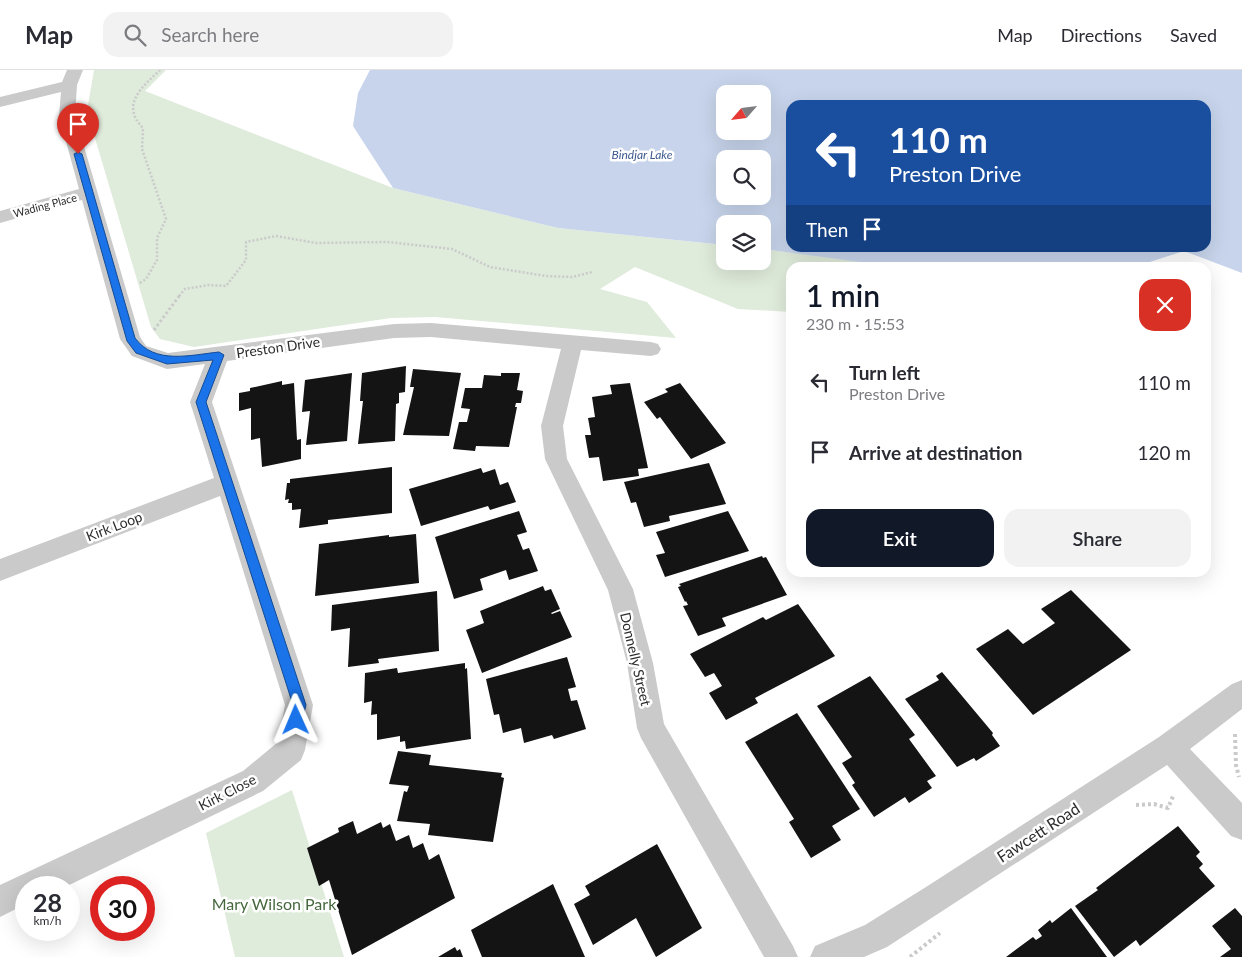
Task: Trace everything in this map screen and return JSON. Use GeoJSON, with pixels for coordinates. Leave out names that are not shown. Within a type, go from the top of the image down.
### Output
{"type":"FeatureCollection","features":[{"type":"Feature","properties":{"kind":"street"},"geometry":{"type":"LineString","coordinates":[[0,102],[72,78],[67,116],[130,339],[139,351]]}},
{"type":"Feature","properties":{"kind":"street","name":"Wading Place"},"geometry":{"type":"LineString","coordinates":[[0,217],[89,192]]}},
{"type":"Feature","properties":{"kind":"street","name":"Preston Drive"},"geometry":{"type":"LineString","coordinates":[[139,351],[167,361],[394,331],[431,330],[651,350]]}},
{"type":"Feature","properties":{"kind":"street","name":"Donnelly Street"},"geometry":{"type":"LineString","coordinates":[[572,344],[552,426],[556,459],[620,589],[640,663],[651,728],[782,957]]}},
{"type":"Feature","properties":{"kind":"street","name":"Kirk Close"},"geometry":{"type":"LineString","coordinates":[[52,876],[253,781],[291,750],[299,705],[201,402],[219,355]]}},
{"type":"Feature","properties":{"kind":"street","name":"Kirk Loop"},"geometry":{"type":"LineString","coordinates":[[0,570],[227,483]]}},
{"type":"Feature","properties":{"kind":"street","name":"Fawcett Road"},"geometry":{"type":"LineString","coordinates":[[826,957],[876,936],[1169,747],[1242,693]]}},
{"type":"Feature","properties":{"kind":"street"},"geometry":{"type":"LineString","coordinates":[[1169,747],[1242,826]]}},
{"type":"Feature","properties":{"kind":"street","name":"Kirk Close"},"geometry":{"type":"LineString","coordinates":[[0,901],[15,894]]}},
{"type":"Feature","properties":{"kind":"path"},"geometry":{"type":"LineString","coordinates":[[118,299],[146,279],[157,260],[157,238],[166,219],[142,149],[143,128],[132,112],[138,92],[160,70]]}},
{"type":"Feature","properties":{"kind":"path"},"geometry":{"type":"LineString","coordinates":[[139,351],[185,289],[210,285],[226,286],[246,260],[246,242],[276,236],[316,243],[388,242],[452,249],[490,267],[546,276],[572,277],[592,272]]}},
{"type":"Feature","properties":{"kind":"path"},"geometry":{"type":"LineString","coordinates":[[1235,731],[1236,764],[1240,780]]}},
{"type":"Feature","properties":{"kind":"green space"},"geometry":{"type":"Polygon","coordinates":[[[94,70],[166,70],[145,91],[393,188],[558,228],[716,244],[716,270],[771,270],[771,250],[866,262],[786,262],[786,312],[738,309],[635,267],[600,289],[647,302],[676,338],[435,317],[391,318],[194,347],[160,339],[151,327],[87,111],[94,70]]]}},
{"type":"Feature","properties":{"kind":"green space","name":"Mary Wilson Park"},"geometry":{"type":"Polygon","coordinates":[[[292,790],[344,957],[235,957],[206,833],[292,790]]]}},
{"type":"Feature","properties":{"kind":"water","name":"Bindjar Lake"},"geometry":{"type":"Polygon","coordinates":[[[370,70],[1242,70],[1242,273],[1187,252],[1211,252],[1211,100],[786,100],[786,252],[1181,252],[1150,262],[860,262],[771,250],[771,215],[716,215],[716,244],[558,228],[393,188],[353,126],[358,93],[370,70]]]}},
{"type":"Feature","properties":{"kind":"building"},"geometry":{"type":"Polygon","coordinates":[[[406,366],[405,392],[399,393],[399,403],[396,404],[395,441],[358,444],[363,401],[360,401],[362,373],[406,366]]]}},
{"type":"Feature","properties":{"kind":"building"},"geometry":{"type":"Polygon","coordinates":[[[413,369],[461,373],[449,436],[403,435],[414,387],[410,387],[413,369]]]}},
{"type":"Feature","properties":{"kind":"building"},"geometry":{"type":"Polygon","coordinates":[[[352,373],[347,441],[306,445],[310,411],[302,412],[305,380],[352,373]]]}},
{"type":"Feature","properties":{"kind":"building"},"geometry":{"type":"Polygon","coordinates":[[[501,373],[520,373],[517,390],[523,391],[521,403],[516,403],[515,407],[517,407],[509,447],[476,446],[475,451],[453,449],[459,422],[467,422],[470,409],[461,408],[465,388],[482,388],[484,375],[501,376],[501,373]]]}},
{"type":"Feature","properties":{"kind":"building"},"geometry":{"type":"Polygon","coordinates":[[[282,381],[282,385],[294,383],[297,440],[301,439],[301,459],[262,467],[260,438],[251,440],[251,408],[239,411],[239,393],[250,391],[250,388],[282,381]]]}},
{"type":"Feature","properties":{"kind":"building"},"geometry":{"type":"Polygon","coordinates":[[[630,383],[648,468],[638,469],[639,476],[603,481],[599,457],[589,458],[585,435],[591,435],[588,418],[595,417],[592,397],[612,394],[610,385],[630,383]]]}},
{"type":"Feature","properties":{"kind":"building"},"geometry":{"type":"Polygon","coordinates":[[[680,383],[726,443],[691,459],[660,417],[657,419],[644,402],[668,392],[665,389],[680,383]]]}},
{"type":"Feature","properties":{"kind":"building"},"geometry":{"type":"Polygon","coordinates":[[[709,463],[726,504],[669,516],[670,521],[644,527],[636,502],[631,503],[624,482],[709,463]]]}},
{"type":"Feature","properties":{"kind":"building"},"geometry":{"type":"Polygon","coordinates":[[[392,467],[392,513],[328,520],[328,524],[299,528],[301,509],[292,510],[292,503],[288,503],[289,499],[285,500],[287,483],[290,483],[290,479],[392,467]]]}},
{"type":"Feature","properties":{"kind":"building"},"geometry":{"type":"Polygon","coordinates":[[[481,468],[483,473],[495,469],[500,485],[508,482],[516,502],[490,510],[488,506],[421,526],[409,489],[481,468]]]}},
{"type":"Feature","properties":{"kind":"building"},"geometry":{"type":"Polygon","coordinates":[[[519,511],[527,532],[517,535],[523,550],[529,548],[538,571],[509,580],[506,570],[480,579],[483,590],[454,599],[435,537],[519,511]]]}},
{"type":"Feature","properties":{"kind":"building"},"geometry":{"type":"Polygon","coordinates":[[[728,511],[749,551],[665,577],[656,555],[665,553],[656,532],[728,511]]]}},
{"type":"Feature","properties":{"kind":"building"},"geometry":{"type":"Polygon","coordinates":[[[416,534],[419,583],[315,596],[319,544],[389,535],[389,537],[416,534]]]}},
{"type":"Feature","properties":{"kind":"building"},"geometry":{"type":"Polygon","coordinates":[[[762,556],[763,558],[766,557],[787,595],[722,618],[726,626],[698,636],[683,606],[688,605],[678,587],[681,586],[679,584],[762,556]]]}},
{"type":"Feature","properties":{"kind":"building"},"geometry":{"type":"Polygon","coordinates":[[[543,586],[545,591],[551,589],[560,609],[551,613],[560,611],[572,637],[482,673],[466,630],[484,623],[480,611],[543,586]]]}},
{"type":"Feature","properties":{"kind":"building"},"geometry":{"type":"Polygon","coordinates":[[[1071,590],[1131,650],[1033,715],[976,649],[1008,629],[1023,644],[1055,623],[1041,609],[1071,590]]]}},
{"type":"Feature","properties":{"kind":"building"},"geometry":{"type":"Polygon","coordinates":[[[437,591],[439,651],[378,659],[379,663],[348,667],[350,628],[331,631],[332,605],[437,591]]]}},
{"type":"Feature","properties":{"kind":"building"},"geometry":{"type":"Polygon","coordinates":[[[798,604],[835,656],[755,698],[758,703],[726,720],[709,693],[722,686],[714,673],[705,677],[690,654],[763,617],[766,620],[798,604]]]}},
{"type":"Feature","properties":{"kind":"building"},"geometry":{"type":"Polygon","coordinates":[[[567,657],[576,687],[568,689],[571,701],[577,700],[586,729],[554,739],[552,735],[524,743],[521,728],[503,733],[499,714],[494,715],[486,679],[567,657]]]}},
{"type":"Feature","properties":{"kind":"building"},"geometry":{"type":"Polygon","coordinates":[[[465,663],[465,669],[467,668],[471,739],[406,749],[405,741],[400,742],[400,736],[377,740],[377,714],[371,715],[372,701],[364,703],[365,673],[397,668],[398,673],[465,663]]]}},
{"type":"Feature","properties":{"kind":"building"},"geometry":{"type":"Polygon","coordinates":[[[942,672],[993,733],[992,735],[1000,746],[976,761],[974,758],[957,767],[905,699],[939,680],[936,676],[942,672]]]}},
{"type":"Feature","properties":{"kind":"building"},"geometry":{"type":"Polygon","coordinates":[[[870,676],[915,735],[909,739],[936,776],[927,781],[932,788],[909,803],[905,797],[874,817],[852,785],[855,783],[842,763],[852,757],[817,706],[870,676]]]}},
{"type":"Feature","properties":{"kind":"building"},"geometry":{"type":"Polygon","coordinates":[[[797,713],[860,809],[832,826],[841,840],[811,858],[789,822],[794,819],[745,742],[797,713]]]}},
{"type":"Feature","properties":{"kind":"building"},"geometry":{"type":"Polygon","coordinates":[[[398,751],[431,755],[429,765],[502,773],[501,777],[504,778],[493,842],[428,835],[430,824],[397,821],[404,791],[407,792],[409,786],[389,784],[398,751]]]}},
{"type":"Feature","properties":{"kind":"building"},"geometry":{"type":"Polygon","coordinates":[[[353,821],[357,834],[381,822],[383,828],[390,824],[396,841],[409,835],[413,848],[423,843],[429,860],[439,854],[455,898],[352,955],[329,880],[319,886],[307,848],[339,832],[338,828],[353,821]]]}},
{"type":"Feature","properties":{"kind":"building"},"geometry":{"type":"Polygon","coordinates":[[[1178,826],[1200,852],[1196,856],[1203,864],[1199,868],[1215,886],[1140,946],[1136,940],[1114,957],[1075,906],[1178,826]]]}},
{"type":"Feature","properties":{"kind":"building"},"geometry":{"type":"Polygon","coordinates":[[[657,844],[702,928],[656,957],[636,918],[593,945],[574,904],[590,895],[585,886],[657,844]]]}},
{"type":"Feature","properties":{"kind":"building"},"geometry":{"type":"Polygon","coordinates":[[[553,884],[585,957],[482,957],[471,930],[553,884]]]}},
{"type":"Feature","properties":{"kind":"building"},"geometry":{"type":"Polygon","coordinates":[[[1071,908],[1107,957],[1006,957],[1033,937],[1036,940],[1042,936],[1038,930],[1050,920],[1052,923],[1071,908]]]}},
{"type":"Feature","properties":{"kind":"building"},"geometry":{"type":"Polygon","coordinates":[[[1235,908],[1242,916],[1242,957],[1220,957],[1231,949],[1212,926],[1235,908]]]}},
{"type":"Feature","properties":{"kind":"building"},"geometry":{"type":"Polygon","coordinates":[[[455,947],[457,951],[460,949],[463,957],[438,957],[455,947]]]}},
{"type":"Feature","properties":{"kind":"route"},"geometry":{"type":"LineString","coordinates":[[78,154],[130,339],[139,351],[167,361],[219,355],[201,402],[299,705],[296,720]]}}]}
